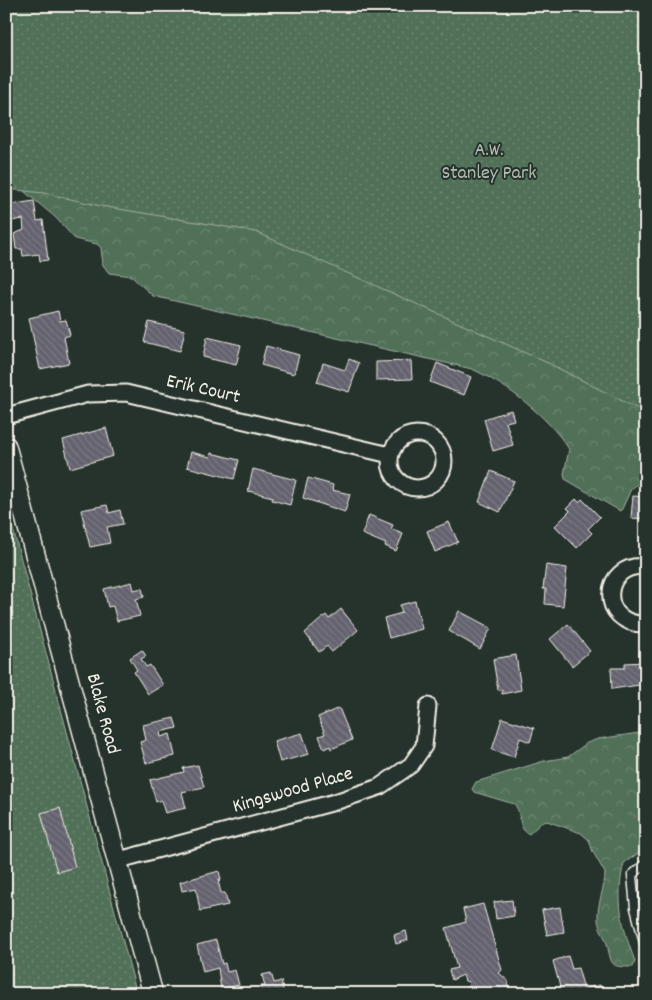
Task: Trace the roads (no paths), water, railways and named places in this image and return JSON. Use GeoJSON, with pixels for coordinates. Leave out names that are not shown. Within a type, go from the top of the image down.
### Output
{"type":"FeatureCollection","features":[{"type":"Feature","properties":{"kind":"street","name":"Erik Court"},"geometry":{"type":"LineString","coordinates":[[6,416],[88,394],[126,393],[390,455]]}},
{"type":"Feature","properties":{"kind":"street","name":"Blake Road"},"geometry":{"type":"LineString","coordinates":[[6,446],[119,860],[153,994]]}},
{"type":"Feature","properties":{"kind":"street"},"geometry":{"type":"LineString","coordinates":[[646,567],[633,566],[622,571],[615,579],[610,590],[610,601],[615,612],[623,620],[634,624],[646,624]]}},
{"type":"Feature","properties":{"kind":"street","name":"Kingswood Place"},"geometry":{"type":"LineString","coordinates":[[119,860],[335,802],[379,787],[411,765],[424,746],[428,706]]}},
{"type":"Feature","properties":{"kind":"lane"},"geometry":{"type":"LineString","coordinates":[[646,863],[632,875],[636,908],[646,950]]}},
{"type":"Feature","properties":{"kind":"park label","name":"A.W. Stanley Park"},"geometry":{"type":"Point","coordinates":[489,162]}}]}
